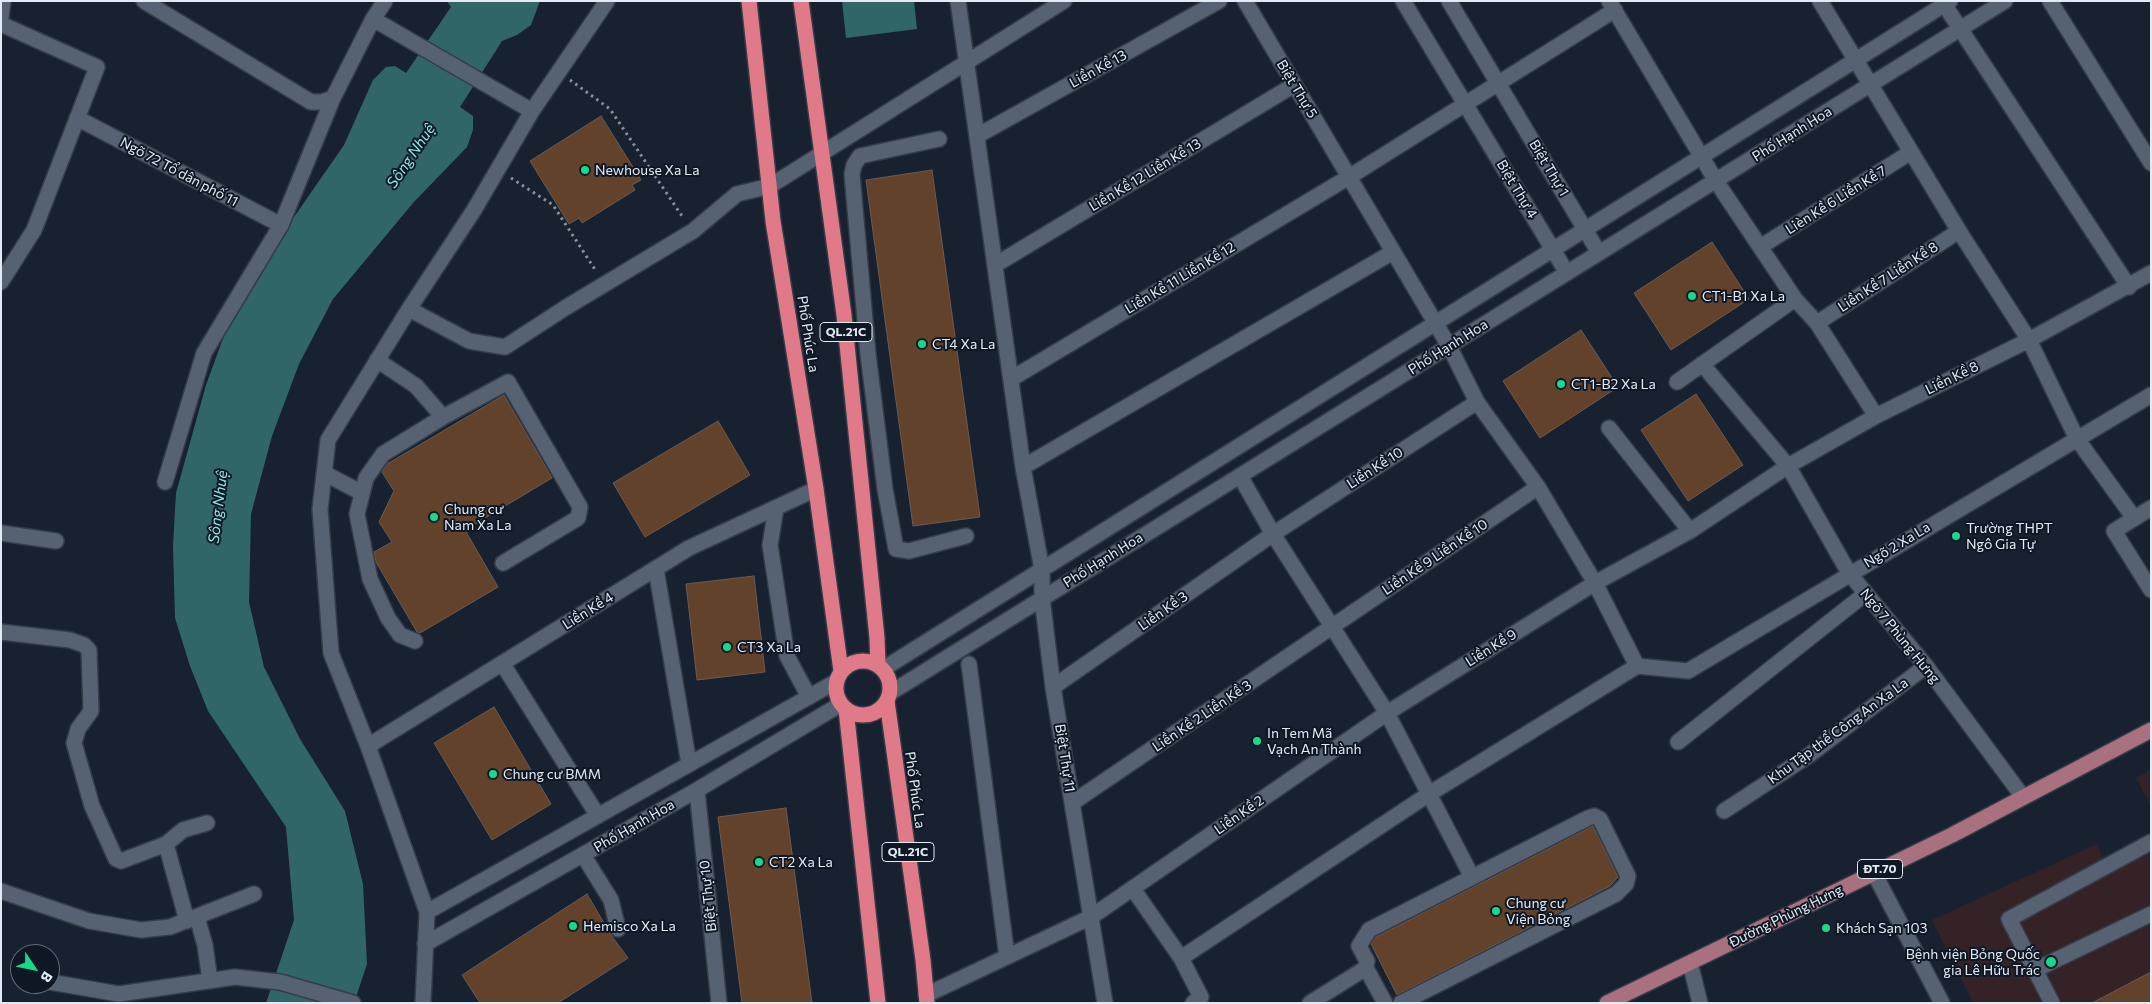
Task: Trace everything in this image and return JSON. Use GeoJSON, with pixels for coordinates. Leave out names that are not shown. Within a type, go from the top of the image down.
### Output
{"type":"FeatureCollection","features":[{"type":"Feature","properties":{"kind":"highway","name":"Phố Phúc La"},"geometry":{"type":"LineString","coordinates":[[749,1],[774,221],[816,489],[839,676]]}},
{"type":"Feature","properties":{"kind":"highway","name":"QL.21C"},"geometry":{"type":"LineString","coordinates":[[801,1],[848,354],[881,667]]}},
{"type":"Feature","properties":{"kind":"highway"},"geometry":{"type":"LineString","coordinates":[[858,661],[868,661],[881,667],[888,676],[889,697],[882,709],[864,715],[855,714],[844,707],[836,693],[839,676],[849,664],[858,661]]}},
{"type":"Feature","properties":{"kind":"highway","name":"Phố Phúc La"},"geometry":{"type":"LineString","coordinates":[[889,697],[926,999]]}},
{"type":"Feature","properties":{"kind":"highway","name":"QL.21C"},"geometry":{"type":"LineString","coordinates":[[844,707],[878,1003]]}},
{"type":"Feature","properties":{"kind":"main road","name":"Đường Phùng Hưng"},"geometry":{"type":"LineString","coordinates":[[1607,1003],[1952,835],[2151,730]]}},
{"type":"Feature","properties":{"kind":"street"},"geometry":{"type":"LineString","coordinates":[[1,18],[3,1]]}},
{"type":"Feature","properties":{"kind":"street"},"geometry":{"type":"LineString","coordinates":[[144,1],[311,102],[321,102],[333,98]]}},
{"type":"Feature","properties":{"kind":"street"},"geometry":{"type":"LineString","coordinates":[[165,482],[204,354],[281,225],[333,98],[373,19],[385,1]]}},
{"type":"Feature","properties":{"kind":"street"},"geometry":{"type":"LineString","coordinates":[[423,1003],[427,912],[368,746],[331,653],[320,509],[328,440],[474,210],[532,111],[607,1]]}},
{"type":"Feature","properties":{"kind":"street","name":"Biệt Thự 11"},"geometry":{"type":"LineString","coordinates":[[958,1],[1023,467],[1042,570],[1042,598],[1053,687],[1105,1003]]}},
{"type":"Feature","properties":{"kind":"street"},"geometry":{"type":"LineString","coordinates":[[409,310],[469,341],[505,347],[604,284],[692,232],[738,194],[770,186],[1064,1]]}},
{"type":"Feature","properties":{"kind":"street","name":"Liền Kề 13"},"geometry":{"type":"LineString","coordinates":[[977,136],[1219,1]]}},
{"type":"Feature","properties":{"kind":"street","name":"Biệt Thự 5"},"geometry":{"type":"LineString","coordinates":[[1245,1],[1349,177]]}},
{"type":"Feature","properties":{"kind":"street"},"geometry":{"type":"LineString","coordinates":[[1403,1],[1466,105]]}},
{"type":"Feature","properties":{"kind":"street","name":"Biệt Thự 1"},"geometry":{"type":"LineString","coordinates":[[1449,1],[1599,253]]}},
{"type":"Feature","properties":{"kind":"street"},"geometry":{"type":"LineString","coordinates":[[1820,1],[1959,231],[2029,340],[2077,439],[2134,518]]}},
{"type":"Feature","properties":{"kind":"street","name":"Phố Hạnh Hoa"},"geometry":{"type":"LineString","coordinates":[[889,697],[1042,598],[2005,1]]}},
{"type":"Feature","properties":{"kind":"street"},"geometry":{"type":"LineString","coordinates":[[2050,1],[2151,163]]}},
{"type":"Feature","properties":{"kind":"street"},"geometry":{"type":"LineString","coordinates":[[1946,2],[1959,30],[2129,287]]}},
{"type":"Feature","properties":{"kind":"street","name":"Phố Hạnh Hoa"},"geometry":{"type":"LineString","coordinates":[[881,667],[1042,570],[1436,324],[1946,2]]}},
{"type":"Feature","properties":{"kind":"street"},"geometry":{"type":"LineString","coordinates":[[1612,6],[1703,156],[1716,181],[1795,299],[1817,324],[1876,416]]}},
{"type":"Feature","properties":{"kind":"street","name":"Liền Kề 11 Liền Kề 12"},"geometry":{"type":"LineString","coordinates":[[1011,379],[1466,105],[1612,6]]}},
{"type":"Feature","properties":{"kind":"street"},"geometry":{"type":"LineString","coordinates":[[373,19],[532,111]]}},
{"type":"Feature","properties":{"kind":"street"},"geometry":{"type":"LineString","coordinates":[[1,24],[97,67],[34,230],[1,282]]}},
{"type":"Feature","properties":{"kind":"street","name":"Liền Kề 12 Liền Kề 13"},"geometry":{"type":"LineString","coordinates":[[995,265],[1294,85]]}},
{"type":"Feature","properties":{"kind":"street","name":"Biệt Thự 4"},"geometry":{"type":"LineString","coordinates":[[1466,105],[1567,273]]}},
{"type":"Feature","properties":{"kind":"street","name":"Ngõ 72 Tổ dân phố 11"},"geometry":{"type":"LineString","coordinates":[[77,118],[281,225]]}},
{"type":"Feature","properties":{"kind":"street"},"geometry":{"type":"LineString","coordinates":[[939,139],[860,156],[854,165],[852,174],[868,354],[885,489],[896,549],[909,551],[966,536]]}},
{"type":"Feature","properties":{"kind":"street","name":"Lièn Kề 6 Liền Kề 7"},"geometry":{"type":"LineString","coordinates":[[1760,247],[1911,152]]}},
{"type":"Feature","properties":{"kind":"street"},"geometry":{"type":"LineString","coordinates":[[1181,958],[1430,794],[1637,666],[1595,583],[1538,487],[1476,402],[1449,346],[1349,177]]}},
{"type":"Feature","properties":{"kind":"street","name":"Liền Kề 7 Liền Kề 8"},"geometry":{"type":"LineString","coordinates":[[1817,324],[1959,231]]}},
{"type":"Feature","properties":{"kind":"street"},"geometry":{"type":"LineString","coordinates":[[1023,467],[1393,252]]}},
{"type":"Feature","properties":{"kind":"street","name":"Liền Kề 8"},"geometry":{"type":"LineString","coordinates":[[1690,531],[1788,466],[1876,416],[2029,340],[2129,287],[2151,273]]}},
{"type":"Feature","properties":{"kind":"street"},"geometry":{"type":"LineString","coordinates":[[1677,382],[1795,299]]}},
{"type":"Feature","properties":{"kind":"street"},"geometry":{"type":"LineString","coordinates":[[848,354],[868,354]]}},
{"type":"Feature","properties":{"kind":"street"},"geometry":{"type":"LineString","coordinates":[[378,360],[416,386],[443,417]]}},
{"type":"Feature","properties":{"kind":"street","name":"Ngõ 7 Phùng Hưng"},"geometry":{"type":"LineString","coordinates":[[1702,364],[1788,466],[1849,573],[1926,666],[2023,797]]}},
{"type":"Feature","properties":{"kind":"street"},"geometry":{"type":"LineString","coordinates":[[415,641],[400,635],[388,618],[370,578],[357,514],[366,478],[383,454],[443,417],[508,382],[580,507],[578,518],[503,563]]}},
{"type":"Feature","properties":{"kind":"street","name":"Ngõ 2 Xa La"},"geometry":{"type":"LineString","coordinates":[[1637,666],[1688,671],[1849,573],[2150,398]]}},
{"type":"Feature","properties":{"kind":"street","name":"Liền Kề 10"},"geometry":{"type":"LineString","coordinates":[[1273,534],[1476,402]]}},
{"type":"Feature","properties":{"kind":"street"},"geometry":{"type":"LineString","coordinates":[[1609,428],[1690,531]]}},
{"type":"Feature","properties":{"kind":"street"},"geometry":{"type":"LineString","coordinates":[[324,473],[362,493]]}},
{"type":"Feature","properties":{"kind":"street"},"geometry":{"type":"LineString","coordinates":[[1240,476],[1273,534],[1387,713],[1472,877]]}},
{"type":"Feature","properties":{"kind":"street","name":"Liền Kề 9 Liền Kề 10"},"geometry":{"type":"LineString","coordinates":[[1332,628],[1538,487]]}},
{"type":"Feature","properties":{"kind":"street","name":"Liền Kề 4"},"geometry":{"type":"LineString","coordinates":[[368,746],[689,548],[816,489]]}},
{"type":"Feature","properties":{"kind":"street"},"geometry":{"type":"LineString","coordinates":[[776,508],[770,545],[787,656],[809,697]]}},
{"type":"Feature","properties":{"kind":"street"},"geometry":{"type":"LineString","coordinates":[[2151,508],[2114,531],[2146,570],[2151,590]]}},
{"type":"Feature","properties":{"kind":"street","name":"Liền Kề 9"},"geometry":{"type":"LineString","coordinates":[[1387,713],[1595,583],[1690,531]]}},
{"type":"Feature","properties":{"kind":"street"},"geometry":{"type":"LineString","coordinates":[[1,534],[56,541]]}},
{"type":"Feature","properties":{"kind":"street","name":"Liền Kề 3"},"geometry":{"type":"LineString","coordinates":[[1053,687],[1273,534]]}},
{"type":"Feature","properties":{"kind":"street"},"geometry":{"type":"LineString","coordinates":[[656,569],[689,764]]}},
{"type":"Feature","properties":{"kind":"street"},"geometry":{"type":"LineString","coordinates":[[1678,742],[1865,594]]}},
{"type":"Feature","properties":{"kind":"street","name":"Liền Kề 2 Liền Kề 3"},"geometry":{"type":"LineString","coordinates":[[1072,803],[1332,628]]}},
{"type":"Feature","properties":{"kind":"street"},"geometry":{"type":"LineString","coordinates":[[1,632],[70,640],[84,645],[89,650],[91,711],[78,729],[74,743],[92,806],[116,859],[121,861],[166,844],[184,830],[208,822]]}},
{"type":"Feature","properties":{"kind":"street"},"geometry":{"type":"LineString","coordinates":[[502,663],[598,816]]}},
{"type":"Feature","properties":{"kind":"street"},"geometry":{"type":"LineString","coordinates":[[969,664],[1007,957]]}},
{"type":"Feature","properties":{"kind":"street","name":"Khu Tập thể Công An Xa La"},"geometry":{"type":"LineString","coordinates":[[1724,811],[1808,756],[1926,666]]}},
{"type":"Feature","properties":{"kind":"street","name":"Phố Hạnh Hoa"},"geometry":{"type":"LineString","coordinates":[[427,912],[809,697],[839,676]]}},
{"type":"Feature","properties":{"kind":"street","name":"Phố Hạnh Hoa"},"geometry":{"type":"LineString","coordinates":[[425,944],[844,707]]}},
{"type":"Feature","properties":{"kind":"street","name":"Liền Kề 2"},"geometry":{"type":"LineString","coordinates":[[926,999],[1091,916],[1387,713]]}},
{"type":"Feature","properties":{"kind":"street","name":"Biệt Thự 10"},"geometry":{"type":"LineString","coordinates":[[697,790],[719,1003]]}},
{"type":"Feature","properties":{"kind":"street"},"geometry":{"type":"LineString","coordinates":[[1385,1003],[1366,968],[1367,962],[1359,946],[1369,930],[1588,818],[1594,816],[1600,819],[1628,876],[1626,884],[1616,894],[1401,1003]]}},
{"type":"Feature","properties":{"kind":"street"},"geometry":{"type":"LineString","coordinates":[[2052,1003],[2037,969],[2009,919],[2151,842]]}},
{"type":"Feature","properties":{"kind":"street"},"geometry":{"type":"LineString","coordinates":[[166,844],[192,919],[205,945],[210,981]]}},
{"type":"Feature","properties":{"kind":"street"},"geometry":{"type":"LineString","coordinates":[[583,855],[611,900],[618,929]]}},
{"type":"Feature","properties":{"kind":"street"},"geometry":{"type":"LineString","coordinates":[[1874,872],[1942,1003]]}},
{"type":"Feature","properties":{"kind":"street"},"geometry":{"type":"LineString","coordinates":[[1133,889],[1181,958],[1201,997],[1193,1003]]}},
{"type":"Feature","properties":{"kind":"street"},"geometry":{"type":"LineString","coordinates":[[1,892],[89,921],[123,928],[155,930],[192,919],[254,894]]}},
{"type":"Feature","properties":{"kind":"street"},"geometry":{"type":"LineString","coordinates":[[2037,969],[2151,914]]}},
{"type":"Feature","properties":{"kind":"street"},"geometry":{"type":"LineString","coordinates":[[1690,963],[1700,1003]]}},
{"type":"Feature","properties":{"kind":"street"},"geometry":{"type":"LineString","coordinates":[[1310,1003],[1366,968]]}},
{"type":"Feature","properties":{"kind":"street"},"geometry":{"type":"LineString","coordinates":[[60,984],[119,994],[235,977],[280,982],[353,1003]]}},
{"type":"Feature","properties":{"kind":"path"},"geometry":{"type":"LineString","coordinates":[[559,71],[610,109],[692,232]]}},
{"type":"Feature","properties":{"kind":"path"},"geometry":{"type":"LineString","coordinates":[[497,169],[553,206],[604,284]]}},
{"type":"Feature","properties":{"kind":"shaded area"},"geometry":{"type":"Polygon","coordinates":[[[2151,770],[2151,806],[2136,778],[2151,770]]]}},
{"type":"Feature","properties":{"kind":"shaded area","name":"Bệnh viện Bỏng Quốc gia Lê Hữu Trác"},"geometry":{"type":"Polygon","coordinates":[[[2097,844],[2107,869],[2151,848],[2151,1003],[1973,1003],[1932,920],[2097,844]]]}},
{"type":"Feature","properties":{"kind":"water","name":"Sông Nhuệ"},"geometry":{"type":"Polygon","coordinates":[[[447,1],[540,1],[531,25],[517,35],[502,41],[460,107],[473,116],[473,130],[467,147],[413,203],[333,299],[299,364],[272,436],[251,514],[249,602],[264,667],[300,739],[345,811],[363,884],[367,964],[354,1003],[266,1003],[294,920],[286,827],[208,711],[190,666],[175,618],[173,546],[176,493],[206,385],[229,322],[285,230],[344,145],[373,80],[386,67],[395,66],[406,73],[451,7],[447,1]]]}},
{"type":"Feature","properties":{"kind":"water"},"geometry":{"type":"Polygon","coordinates":[[[842,1],[914,1],[917,29],[846,38],[842,1]]]}},
{"type":"Feature","properties":{"kind":"building","name":"Newhouse Xa La"},"geometry":{"type":"Polygon","coordinates":[[[601,116],[641,180],[632,185],[635,190],[582,223],[579,218],[569,224],[530,161],[601,116]]]}},
{"type":"Feature","properties":{"kind":"building","name":"CT4 Xa La"},"geometry":{"type":"Polygon","coordinates":[[[932,170],[980,517],[913,526],[866,180],[932,170]]]}},
{"type":"Feature","properties":{"kind":"building","name":"CT1-B1 Xa La"},"geometry":{"type":"Polygon","coordinates":[[[1712,242],[1749,299],[1671,350],[1634,293],[1712,242]]]}},
{"type":"Feature","properties":{"kind":"building","name":"CT1-B2 Xa La"},"geometry":{"type":"Polygon","coordinates":[[[1581,330],[1618,387],[1540,438],[1503,381],[1581,330]]]}},
{"type":"Feature","properties":{"kind":"building"},"geometry":{"type":"Polygon","coordinates":[[[1696,394],[1743,465],[1688,501],[1641,430],[1696,394]]]}},
{"type":"Feature","properties":{"kind":"building","name":"Chung cư Nam Xa La"},"geometry":{"type":"Polygon","coordinates":[[[504,395],[552,478],[465,530],[498,587],[420,633],[417,632],[376,562],[374,552],[392,542],[379,522],[394,491],[382,472],[387,464],[504,395]]]}},
{"type":"Feature","properties":{"kind":"building"},"geometry":{"type":"Polygon","coordinates":[[[718,421],[750,475],[645,537],[613,483],[718,421]]]}},
{"type":"Feature","properties":{"kind":"building","name":"CT3 Xa La"},"geometry":{"type":"Polygon","coordinates":[[[754,576],[765,672],[697,680],[686,584],[754,576]]]}},
{"type":"Feature","properties":{"kind":"building","name":"Chung cư BMM"},"geometry":{"type":"Polygon","coordinates":[[[494,707],[551,804],[492,840],[434,743],[494,707]]]}},
{"type":"Feature","properties":{"kind":"building","name":"CT2 Xa La"},"geometry":{"type":"Polygon","coordinates":[[[786,808],[812,1003],[742,1003],[718,817],[786,808]]]}},
{"type":"Feature","properties":{"kind":"building","name":"Chung cư Viện Bỏng"},"geometry":{"type":"Polygon","coordinates":[[[1593,826],[1618,877],[1610,886],[1397,995],[1371,944],[1376,937],[1593,826]]]}},
{"type":"Feature","properties":{"kind":"building","name":"Hemisco Xa La"},"geometry":{"type":"Polygon","coordinates":[[[587,894],[611,935],[628,958],[558,1003],[480,1003],[462,975],[587,894]]]}},
{"type":"Feature","properties":{"kind":"building"},"geometry":{"type":"Polygon","coordinates":[[[2151,972],[2151,1003],[2092,1003],[2151,972]]]}},
{"type":"Feature","properties":{"kind":"place","name":"Newhouse Xa La"},"geometry":{"type":"Point","coordinates":[585,170]}},
{"type":"Feature","properties":{"kind":"place","name":"CT1-B1 Xa La"},"geometry":{"type":"Point","coordinates":[1692,296]}},
{"type":"Feature","properties":{"kind":"place","name":"CT4 Xa La"},"geometry":{"type":"Point","coordinates":[922,344]}},
{"type":"Feature","properties":{"kind":"place","name":"CT1-B2 Xa La"},"geometry":{"type":"Point","coordinates":[1561,384]}},
{"type":"Feature","properties":{"kind":"place","name":"Chung cư Nam Xa La"},"geometry":{"type":"Point","coordinates":[434,517]}},
{"type":"Feature","properties":{"kind":"place","name":"Trường THPT Ngô Gia Tự"},"geometry":{"type":"Point","coordinates":[1956,536]}},
{"type":"Feature","properties":{"kind":"place","name":"CT3 Xa La"},"geometry":{"type":"Point","coordinates":[727,647]}},
{"type":"Feature","properties":{"kind":"place","name":"In Tem Mã Vạch An Thành"},"geometry":{"type":"Point","coordinates":[1257,741]}},
{"type":"Feature","properties":{"kind":"place","name":"Chung cư BMM"},"geometry":{"type":"Point","coordinates":[493,774]}},
{"type":"Feature","properties":{"kind":"place","name":"CT2 Xa La"},"geometry":{"type":"Point","coordinates":[759,862]}},
{"type":"Feature","properties":{"kind":"place","name":"Chung cư Viện Bỏng"},"geometry":{"type":"Point","coordinates":[1496,911]}},
{"type":"Feature","properties":{"kind":"place","name":"Hemisco Xa La"},"geometry":{"type":"Point","coordinates":[573,926]}},
{"type":"Feature","properties":{"kind":"place","name":"Khách Sạn 103"},"geometry":{"type":"Point","coordinates":[1826,928]}},
{"type":"Feature","properties":{"kind":"place","name":"Bệnh viện Bỏng Quốc gia Lê Hữu Trác"},"geometry":{"type":"Point","coordinates":[2051,962]}}]}
